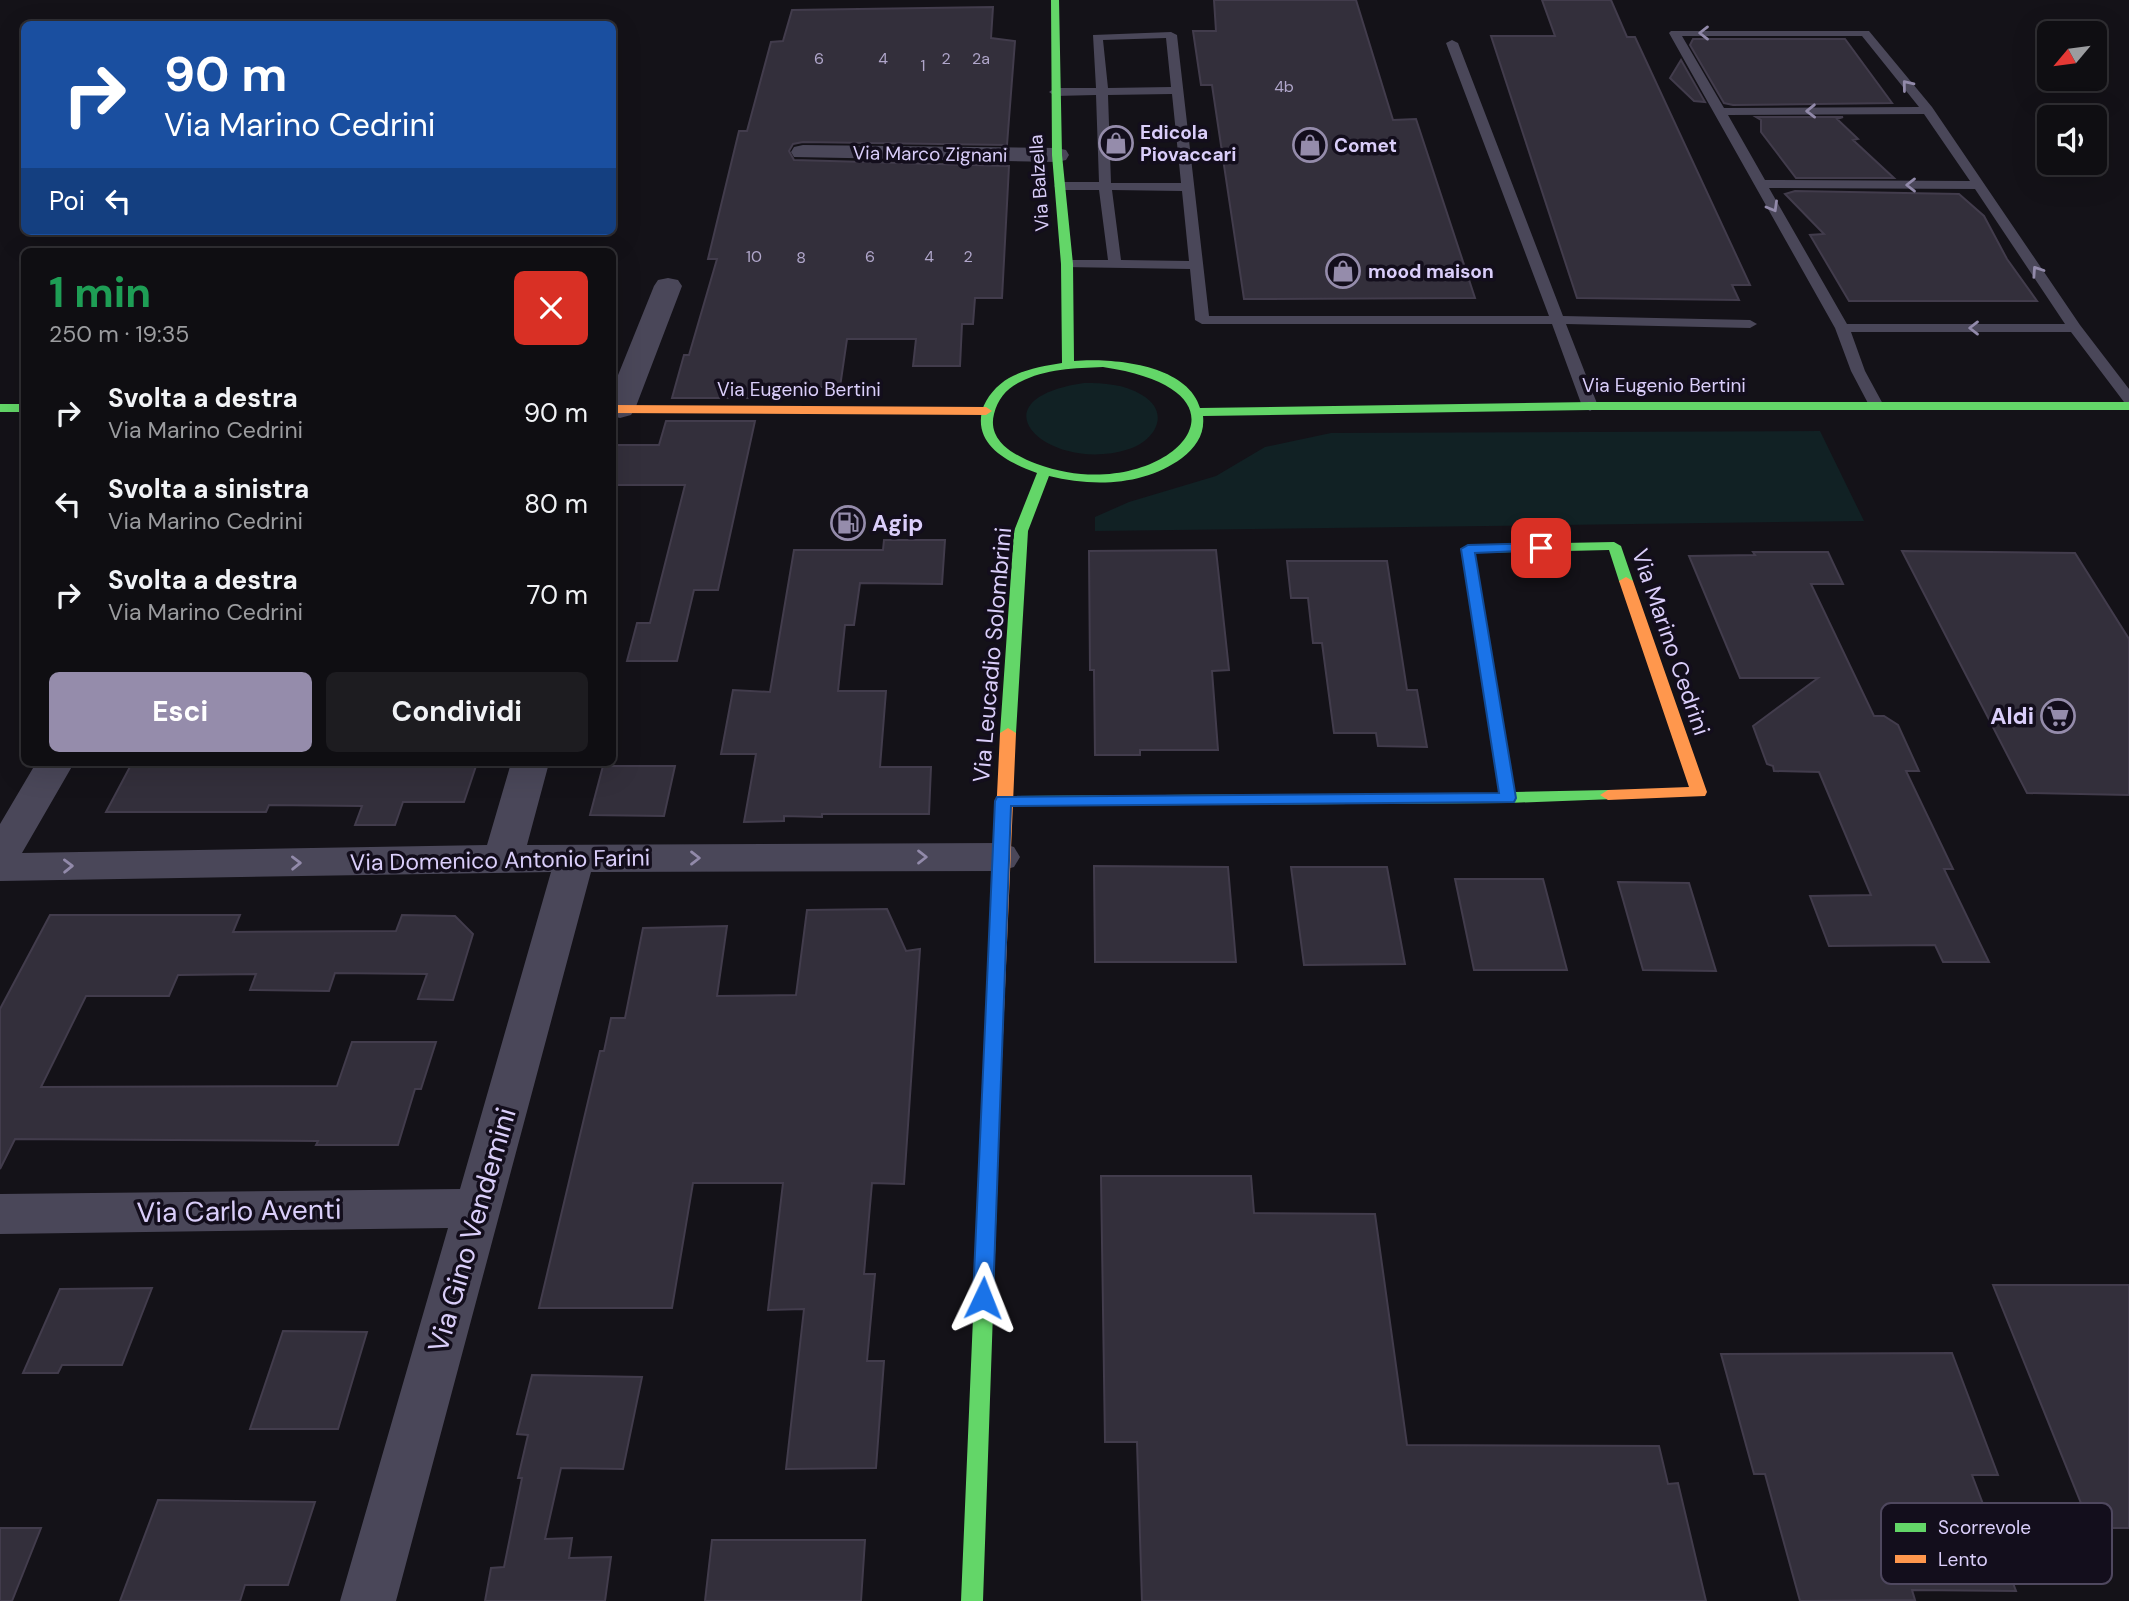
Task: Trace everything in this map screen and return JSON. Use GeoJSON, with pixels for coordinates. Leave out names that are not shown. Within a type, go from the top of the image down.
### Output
{"type":"FeatureCollection","features":[{"type":"Feature","properties":{"kind":"street","name":"Via Balzella"},"geometry":{"type":"LineString","coordinates":[[1055,0],[1057,155],[1066,264],[1068,363]]}},
{"type":"Feature","properties":{"kind":"street","name":"Via Marco Zignani"},"geometry":{"type":"LineString","coordinates":[[803,152],[1057,155]]}},
{"type":"Feature","properties":{"kind":"street"},"geometry":{"type":"LineString","coordinates":[[616,409],[668,286]]}},
{"type":"Feature","properties":{"kind":"street"},"geometry":{"type":"LineString","coordinates":[[1068,363],[1103,363],[1136,368],[1156,375],[1187,393],[1199,412],[1198,432],[1184,452],[1157,467],[1122,476],[1082,478],[1044,472],[1017,461],[997,446],[986,429],[986,411],[996,394],[1014,380],[1068,363]]}},
{"type":"Feature","properties":{"kind":"street","name":"Via Eugenio Bertini"},"geometry":{"type":"LineString","coordinates":[[1199,412],[1590,406],[2129,406]]}},
{"type":"Feature","properties":{"kind":"street"},"geometry":{"type":"LineString","coordinates":[[0,408],[21,408]]}},
{"type":"Feature","properties":{"kind":"street","name":"Via Eugenio Bertini"},"geometry":{"type":"LineString","coordinates":[[616,409],[986,411]]}},
{"type":"Feature","properties":{"kind":"street","name":"Via Leucadio Solombrini"},"geometry":{"type":"LineString","coordinates":[[972,1601],[1003,801],[1021,531],[1044,472]]}},
{"type":"Feature","properties":{"kind":"street","name":"Via Marino Cedrini"},"geometry":{"type":"LineString","coordinates":[[1003,801],[1508,798],[1699,792],[1614,546],[1468,549],[1508,798]]}},
{"type":"Feature","properties":{"kind":"street"},"geometry":{"type":"LineString","coordinates":[[0,857],[53,766]]}},
{"type":"Feature","properties":{"kind":"street"},"geometry":{"type":"LineString","coordinates":[[503,860],[529,766]]}},
{"type":"Feature","properties":{"kind":"street","name":"Via Domenico Antonio Farini"},"geometry":{"type":"LineString","coordinates":[[0,867],[575,858],[1000,857]]}},
{"type":"Feature","properties":{"kind":"street","name":"Via Gino Vendemini"},"geometry":{"type":"LineString","coordinates":[[368,1601],[575,858]]}},
{"type":"Feature","properties":{"kind":"street","name":"Via Carlo Aventi"},"geometry":{"type":"LineString","coordinates":[[0,1214],[478,1209]]}},
{"type":"Feature","properties":{"kind":"lane"},"geometry":{"type":"LineString","coordinates":[[1876,406],[1858,371],[1842,328],[1675,33],[1865,33],[1928,110],[2075,328],[2129,399]]}},
{"type":"Feature","properties":{"kind":"lane"},"geometry":{"type":"LineString","coordinates":[[1115,264],[1105,186],[1097,37],[1171,35],[1202,320],[1557,320],[1750,324]]}},
{"type":"Feature","properties":{"kind":"lane"},"geometry":{"type":"LineString","coordinates":[[1452,43],[1590,406]]}},
{"type":"Feature","properties":{"kind":"lane"},"geometry":{"type":"LineString","coordinates":[[1055,92],[1177,90]]}},
{"type":"Feature","properties":{"kind":"lane"},"geometry":{"type":"LineString","coordinates":[[1719,112],[1928,110]]}},
{"type":"Feature","properties":{"kind":"lane"},"geometry":{"type":"LineString","coordinates":[[1760,184],[1979,185]]}},
{"type":"Feature","properties":{"kind":"lane"},"geometry":{"type":"LineString","coordinates":[[1060,186],[1188,187]]}},
{"type":"Feature","properties":{"kind":"lane"},"geometry":{"type":"LineString","coordinates":[[1066,264],[1196,265]]}},
{"type":"Feature","properties":{"kind":"lane"},"geometry":{"type":"LineString","coordinates":[[1842,328],[2075,328]]}},
{"type":"Feature","properties":{"kind":"shaded area"},"geometry":{"type":"Polygon","coordinates":[[[1084,383],[1121,386],[1142,395],[1156,409],[1158,417],[1153,432],[1129,449],[1100,454],[1072,452],[1049,444],[1033,432],[1026,418],[1031,404],[1049,392],[1084,383]]]}},
{"type":"Feature","properties":{"kind":"shaded area"},"geometry":{"type":"Polygon","coordinates":[[[1820,431],[1864,521],[1095,531],[1095,517],[1129,502],[1216,476],[1265,447],[1331,433],[1820,431]]]}},
{"type":"Feature","properties":{"kind":"building"},"geometry":{"type":"Polygon","coordinates":[[[1214,0],[1356,0],[1393,120],[1416,119],[1475,298],[1244,299],[1212,85],[1201,85],[1193,31],[1216,31],[1214,0]]]}},
{"type":"Feature","properties":{"kind":"building"},"geometry":{"type":"Polygon","coordinates":[[[1542,0],[1611,0],[1627,37],[1635,37],[1750,285],[1732,285],[1739,300],[1577,298],[1491,36],[1555,36],[1542,0]]]}},
{"type":"Feature","properties":{"kind":"building"},"geometry":{"type":"Polygon","coordinates":[[[993,7],[991,38],[1015,41],[1007,145],[803,142],[793,144],[789,151],[794,160],[1009,166],[1002,298],[975,298],[973,324],[962,324],[960,366],[913,366],[916,339],[847,339],[840,387],[763,387],[760,398],[672,398],[684,355],[689,355],[717,259],[708,259],[739,131],[747,131],[771,42],[783,41],[792,10],[993,7]]]}},
{"type":"Feature","properties":{"kind":"building"},"geometry":{"type":"Polygon","coordinates":[[[1693,39],[1845,39],[1892,103],[1724,103],[1690,45],[1693,39]]]}},
{"type":"Feature","properties":{"kind":"building"},"geometry":{"type":"Polygon","coordinates":[[[1681,60],[1705,102],[1694,101],[1670,78],[1681,60]]]}},
{"type":"Feature","properties":{"kind":"building"},"geometry":{"type":"Polygon","coordinates":[[[1756,117],[1843,117],[1837,119],[1858,139],[1853,140],[1894,178],[1796,178],[1761,132],[1761,120],[1756,117]]]}},
{"type":"Feature","properties":{"kind":"building"},"geometry":{"type":"Polygon","coordinates":[[[1795,191],[1959,194],[1984,216],[2007,259],[2037,301],[1849,301],[1810,235],[1824,234],[1785,194],[1795,191]]]}},
{"type":"Feature","properties":{"kind":"building"},"geometry":{"type":"Polygon","coordinates":[[[666,421],[755,421],[718,590],[694,590],[677,661],[627,661],[637,623],[650,623],[685,485],[616,485],[616,445],[659,445],[666,421]]]}},
{"type":"Feature","properties":{"kind":"building"},"geometry":{"type":"Polygon","coordinates":[[[884,540],[945,540],[942,584],[860,583],[854,625],[845,625],[838,691],[886,691],[880,767],[931,767],[929,814],[822,814],[822,817],[784,816],[784,821],[744,822],[756,754],[721,754],[733,690],[770,692],[794,550],[883,550],[884,540]]]}},
{"type":"Feature","properties":{"kind":"building"},"geometry":{"type":"Polygon","coordinates":[[[1216,550],[1229,670],[1212,671],[1218,750],[1140,750],[1140,755],[1095,755],[1094,670],[1090,670],[1089,551],[1216,550]]]}},
{"type":"Feature","properties":{"kind":"building","name":"Aldi"},"geometry":{"type":"Polygon","coordinates":[[[1902,551],[2075,553],[2129,639],[2129,795],[2027,793],[1902,551]]]}},
{"type":"Feature","properties":{"kind":"building"},"geometry":{"type":"Polygon","coordinates":[[[1753,552],[1828,552],[1843,584],[1811,584],[1874,716],[1884,716],[1898,725],[1919,771],[1906,771],[1953,869],[1944,869],[1989,962],[1943,962],[1935,945],[1829,946],[1810,896],[1871,895],[1819,772],[1774,771],[1773,766],[1767,764],[1753,726],[1818,678],[1740,678],[1689,556],[1755,555],[1753,552]]]}},
{"type":"Feature","properties":{"kind":"building"},"geometry":{"type":"Polygon","coordinates":[[[1287,561],[1387,561],[1407,690],[1417,690],[1427,747],[1378,746],[1376,733],[1334,733],[1322,643],[1313,643],[1308,598],[1291,598],[1287,561]]]}},
{"type":"Feature","properties":{"kind":"building"},"geometry":{"type":"Polygon","coordinates":[[[130,766],[476,766],[464,802],[403,802],[395,825],[355,825],[362,806],[269,805],[266,812],[106,812],[130,766]]]}},
{"type":"Feature","properties":{"kind":"building"},"geometry":{"type":"Polygon","coordinates":[[[603,766],[675,766],[664,816],[590,815],[603,766]]]}},
{"type":"Feature","properties":{"kind":"building"},"geometry":{"type":"Polygon","coordinates":[[[1094,866],[1228,867],[1236,962],[1095,962],[1094,866]]]}},
{"type":"Feature","properties":{"kind":"building"},"geometry":{"type":"Polygon","coordinates":[[[1291,867],[1387,867],[1405,964],[1304,965],[1291,867]]]}},
{"type":"Feature","properties":{"kind":"building"},"geometry":{"type":"Polygon","coordinates":[[[1455,879],[1543,879],[1567,970],[1474,970],[1455,879]]]}},
{"type":"Feature","properties":{"kind":"building"},"geometry":{"type":"Polygon","coordinates":[[[1618,882],[1689,883],[1716,971],[1643,970],[1618,882]]]}},
{"type":"Feature","properties":{"kind":"building"},"geometry":{"type":"Polygon","coordinates":[[[887,909],[906,951],[920,949],[904,1184],[872,1183],[864,1274],[875,1274],[867,1361],[884,1361],[876,1468],[786,1469],[804,1309],[768,1310],[783,1183],[693,1183],[672,1308],[539,1308],[600,1051],[604,1051],[611,1018],[625,1018],[643,928],[727,926],[717,996],[796,995],[807,910],[887,909]]]}},
{"type":"Feature","properties":{"kind":"building"},"geometry":{"type":"Polygon","coordinates":[[[50,915],[240,915],[233,932],[396,931],[402,915],[455,916],[473,934],[453,1000],[418,999],[427,974],[335,973],[329,991],[250,990],[256,974],[178,975],[169,996],[86,996],[41,1087],[337,1086],[352,1042],[436,1042],[421,1089],[415,1089],[398,1145],[316,1145],[318,1141],[15,1139],[0,1169],[0,1009],[50,915]]]}},
{"type":"Feature","properties":{"kind":"building"},"geometry":{"type":"Polygon","coordinates":[[[1101,1176],[1251,1176],[1254,1213],[1375,1214],[1407,1445],[1659,1446],[1668,1484],[1678,1483],[1706,1601],[1142,1601],[1137,1442],[1105,1442],[1101,1176]]]}},
{"type":"Feature","properties":{"kind":"building"},"geometry":{"type":"Polygon","coordinates":[[[1993,1285],[2129,1285],[2129,1528],[2112,1528],[2112,1503],[2081,1503],[1993,1285]]]}},
{"type":"Feature","properties":{"kind":"building"},"geometry":{"type":"Polygon","coordinates":[[[152,1288],[122,1365],[62,1365],[58,1373],[23,1373],[60,1289],[152,1288]]]}},
{"type":"Feature","properties":{"kind":"building"},"geometry":{"type":"Polygon","coordinates":[[[283,1331],[367,1332],[338,1429],[250,1429],[283,1331]]]}},
{"type":"Feature","properties":{"kind":"building"},"geometry":{"type":"Polygon","coordinates":[[[1952,1353],[1998,1475],[1972,1475],[1983,1503],[1881,1503],[1881,1584],[2013,1584],[2016,1591],[1912,1590],[1915,1600],[1800,1601],[1765,1474],[1754,1474],[1721,1354],[1952,1353]]]}},
{"type":"Feature","properties":{"kind":"building"},"geometry":{"type":"Polygon","coordinates":[[[532,1375],[642,1377],[623,1469],[561,1468],[545,1539],[572,1538],[569,1558],[611,1557],[605,1601],[485,1601],[491,1568],[504,1567],[522,1478],[518,1478],[528,1435],[517,1434],[532,1375]]]}},
{"type":"Feature","properties":{"kind":"building"},"geometry":{"type":"Polygon","coordinates":[[[158,1500],[315,1502],[288,1585],[245,1585],[240,1601],[120,1601],[158,1500]]]}},
{"type":"Feature","properties":{"kind":"building"},"geometry":{"type":"Polygon","coordinates":[[[0,1528],[41,1528],[12,1601],[0,1601],[0,1528]]]}},
{"type":"Feature","properties":{"kind":"building"},"geometry":{"type":"Polygon","coordinates":[[[712,1540],[865,1540],[861,1601],[705,1601],[712,1540]]]}},
{"type":"Feature","properties":{"kind":"traffic: fast"},"geometry":{"type":"LineString","coordinates":[[1055,0],[1057,155],[1067,264],[1068,364]]}},
{"type":"Feature","properties":{"kind":"traffic: fast"},"geometry":{"type":"LineString","coordinates":[[1103,363],[1146,371],[1174,383],[1185,392],[1193,403],[1197,417],[1191,443],[1167,462],[1148,471],[1106,479],[1083,478],[1041,470],[1022,463],[993,441],[986,421],[990,404],[1000,390],[1014,380],[1049,369],[1103,363]]}},
{"type":"Feature","properties":{"kind":"traffic: fast"},"geometry":{"type":"LineString","coordinates":[[1199,412],[1590,406],[2129,406]]}},
{"type":"Feature","properties":{"kind":"traffic: fast"},"geometry":{"type":"LineString","coordinates":[[0,408],[21,408]]}},
{"type":"Feature","properties":{"kind":"traffic: fast"},"geometry":{"type":"LineString","coordinates":[[1008,733],[1021,531],[1044,472]]}},
{"type":"Feature","properties":{"kind":"traffic: fast"},"geometry":{"type":"LineString","coordinates":[[1508,798],[1468,549],[1614,546],[1626,581]]}},
{"type":"Feature","properties":{"kind":"traffic: fast"},"geometry":{"type":"LineString","coordinates":[[1003,801],[1608,795]]}},
{"type":"Feature","properties":{"kind":"traffic: fast"},"geometry":{"type":"LineString","coordinates":[[972,1601],[992,1082]]}},
{"type":"Feature","properties":{"kind":"traffic: slow"},"geometry":{"type":"LineString","coordinates":[[616,409],[986,411]]}},
{"type":"Feature","properties":{"kind":"traffic: slow"},"geometry":{"type":"LineString","coordinates":[[1608,795],[1699,792],[1626,581]]}},
{"type":"Feature","properties":{"kind":"traffic: slow"},"geometry":{"type":"LineString","coordinates":[[992,1082],[1008,733]]}},
{"type":"Feature","properties":{"kind":"place","name":"Edicola Piovaccari"},"geometry":{"type":"Point","coordinates":[1116,143]}},
{"type":"Feature","properties":{"kind":"place","name":"Comet"},"geometry":{"type":"Point","coordinates":[1310,145]}},
{"type":"Feature","properties":{"kind":"place","name":"mood maison"},"geometry":{"type":"Point","coordinates":[1343,271]}},
{"type":"Feature","properties":{"kind":"place","name":"Agip"},"geometry":{"type":"Point","coordinates":[848,523]}},
{"type":"Feature","properties":{"kind":"place","name":"Aldi"},"geometry":{"type":"Point","coordinates":[2058,716]}},
{"type":"Feature","properties":{"kind":"route"},"geometry":{"type":"LineString","coordinates":[[983,1298],[1003,801],[1508,798],[1468,549],[1541,548]]}}]}
